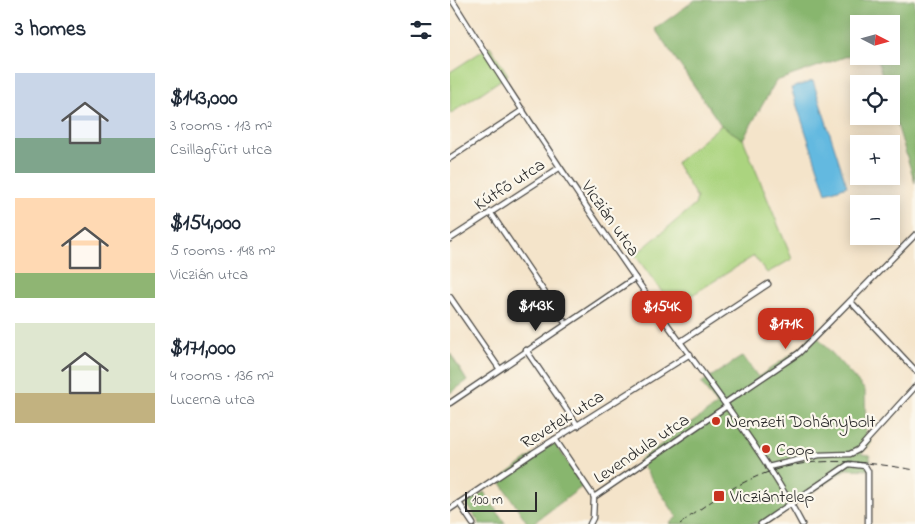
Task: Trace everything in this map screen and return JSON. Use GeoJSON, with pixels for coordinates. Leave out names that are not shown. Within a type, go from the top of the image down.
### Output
{"type":"FeatureCollection","features":[{"type":"Feature","properties":{"kind":"street"},"geometry":{"type":"LineString","coordinates":[[450,8],[454,2]]}},
{"type":"Feature","properties":{"kind":"street","name":"Viczián utca"},"geometry":{"type":"LineString","coordinates":[[454,2],[559,168],[726,405],[791,503],[802,524]]}},
{"type":"Feature","properties":{"kind":"street"},"geometry":{"type":"LineString","coordinates":[[450,158],[523,110]]}},
{"type":"Feature","properties":{"kind":"street","name":"Kútfő utca"},"geometry":{"type":"LineString","coordinates":[[450,240],[559,168]]}},
{"type":"Feature","properties":{"kind":"street"},"geometry":{"type":"LineString","coordinates":[[490,212],[566,324]]}},
{"type":"Feature","properties":{"kind":"street","name":"Levendula utca"},"geometry":{"type":"LineString","coordinates":[[590,524],[593,518],[594,497],[799,353],[915,235]]}},
{"type":"Feature","properties":{"kind":"street"},"geometry":{"type":"LineString","coordinates":[[450,403],[499,368],[635,278]]}},
{"type":"Feature","properties":{"kind":"street"},"geometry":{"type":"LineString","coordinates":[[680,342],[768,284]]}},
{"type":"Feature","properties":{"kind":"street"},"geometry":{"type":"LineString","coordinates":[[450,297],[499,368]]}},
{"type":"Feature","properties":{"kind":"street"},"geometry":{"type":"LineString","coordinates":[[851,302],[915,370]]}},
{"type":"Feature","properties":{"kind":"street"},"geometry":{"type":"LineString","coordinates":[[526,350],[578,426]]}},
{"type":"Feature","properties":{"kind":"street","name":"Revetek utca"},"geometry":{"type":"LineString","coordinates":[[450,510],[690,354]]}},
{"type":"Feature","properties":{"kind":"street"},"geometry":{"type":"LineString","coordinates":[[768,467],[819,455],[850,454],[858,450],[915,388]]}},
{"type":"Feature","properties":{"kind":"street"},"geometry":{"type":"LineString","coordinates":[[555,440],[594,497]]}},
{"type":"Feature","properties":{"kind":"street"},"geometry":{"type":"LineString","coordinates":[[762,524],[849,464],[862,465],[868,471],[868,524]]}},
{"type":"Feature","properties":{"kind":"street"},"geometry":{"type":"LineString","coordinates":[[459,504],[473,524]]}},
{"type":"Feature","properties":{"kind":"green space"},"geometry":{"type":"Polygon","coordinates":[[[695,0],[915,0],[915,183],[897,125],[900,125],[900,75],[882,75],[879,65],[900,65],[900,15],[850,15],[850,55],[776,81],[743,139],[721,125],[655,29],[695,0]]]}},
{"type":"Feature","properties":{"kind":"green space"},"geometry":{"type":"Polygon","coordinates":[[[490,46],[508,75],[450,114],[450,72],[490,46]]]}},
{"type":"Feature","properties":{"kind":"green space"},"geometry":{"type":"Polygon","coordinates":[[[721,125],[743,139],[792,259],[767,273],[754,256],[673,307],[635,255],[695,205],[697,198],[676,163],[721,125]]]}},
{"type":"Feature","properties":{"kind":"green space"},"geometry":{"type":"Polygon","coordinates":[[[814,333],[865,390],[866,436],[872,442],[861,454],[870,455],[870,470],[846,469],[766,524],[669,524],[677,517],[639,460],[717,405],[701,383],[743,356],[758,377],[798,350],[814,333]]]}},
{"type":"Feature","properties":{"kind":"green space"},"geometry":{"type":"Polygon","coordinates":[[[450,353],[467,381],[450,393],[450,353]]]}},
{"type":"Feature","properties":{"kind":"green space"},"geometry":{"type":"Polygon","coordinates":[[[555,443],[583,486],[532,524],[528,524],[499,480],[533,455],[555,443]]]}},
{"type":"Feature","properties":{"kind":"green space"},"geometry":{"type":"Polygon","coordinates":[[[484,492],[505,524],[480,524],[466,503],[484,492]]]}},
{"type":"Feature","properties":{"kind":"water"},"geometry":{"type":"Polygon","coordinates":[[[813,81],[847,186],[826,193],[791,88],[813,81]]]}},
{"type":"Feature","properties":{"kind":"railway"},"geometry":{"type":"LineString","coordinates":[[680,524],[710,502],[738,486],[764,474],[790,466],[818,462],[847,462],[879,464],[915,470]]}},
{"type":"Feature","properties":{"kind":"place","name":"Nemzeti Dohánybolt"},"geometry":{"type":"Point","coordinates":[716,421]}},
{"type":"Feature","properties":{"kind":"place","name":"Coop"},"geometry":{"type":"Point","coordinates":[766,449]}},
{"type":"Feature","properties":{"kind":"place","name":"Vicziántelep"},"geometry":{"type":"Point","coordinates":[719,496]}}]}
